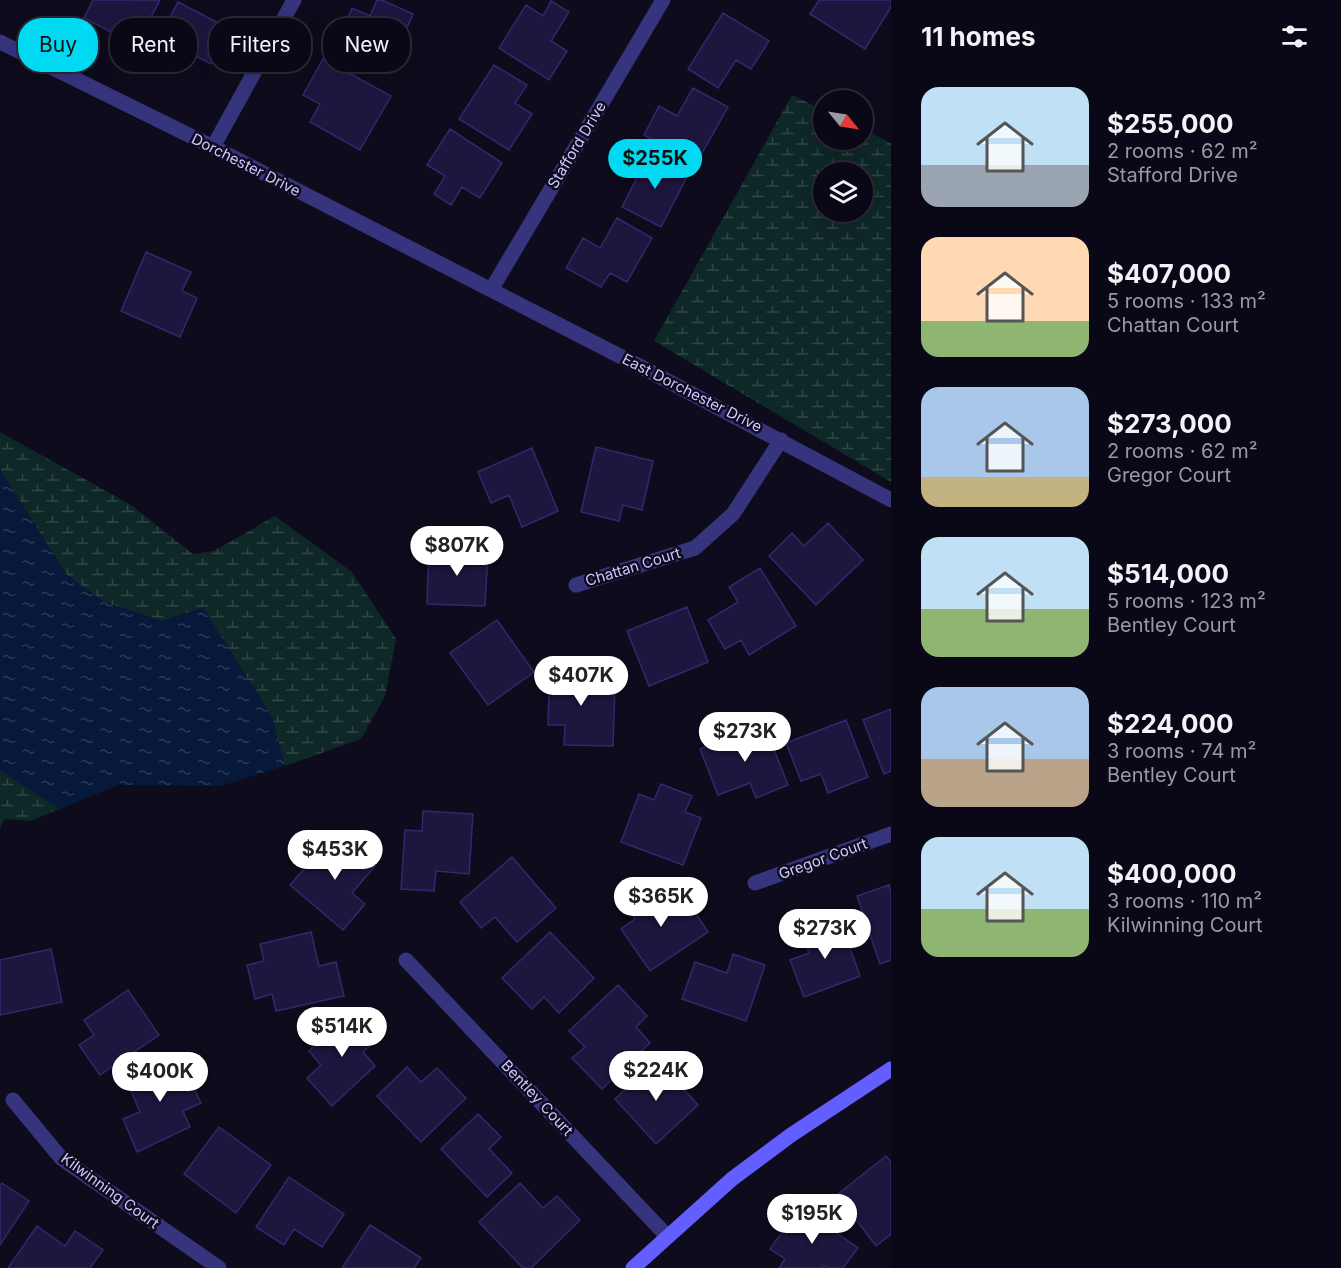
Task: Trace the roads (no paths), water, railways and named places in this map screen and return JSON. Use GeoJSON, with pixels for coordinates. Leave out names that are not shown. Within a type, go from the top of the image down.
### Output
{"type":"FeatureCollection","features":[{"type":"Feature","properties":{"kind":"street"},"geometry":{"type":"LineString","coordinates":[[213,147],[294,0]]}},
{"type":"Feature","properties":{"kind":"street","name":"Stafford Drive"},"geometry":{"type":"LineString","coordinates":[[491,290],[663,0]]}},
{"type":"Feature","properties":{"kind":"street","name":"Dorchester Drive"},"geometry":{"type":"LineString","coordinates":[[0,42],[213,147],[491,290]]}},
{"type":"Feature","properties":{"kind":"street","name":"East Dorchester Drive"},"geometry":{"type":"LineString","coordinates":[[491,290],[781,440],[891,500]]}},
{"type":"Feature","properties":{"kind":"street","name":"Chattan Court"},"geometry":{"type":"LineString","coordinates":[[576,585],[695,548],[733,514],[781,440]]}},
{"type":"Feature","properties":{"kind":"street","name":"Gregor Court"},"geometry":{"type":"LineString","coordinates":[[755,884],[891,834]]}},
{"type":"Feature","properties":{"kind":"street","name":"Bentley Court"},"geometry":{"type":"LineString","coordinates":[[406,960],[667,1236]]}},
{"type":"Feature","properties":{"kind":"street"},"geometry":{"type":"LineString","coordinates":[[633,1268],[732,1179],[891,1069]]}},
{"type":"Feature","properties":{"kind":"street","name":"Kilwinning Court"},"geometry":{"type":"LineString","coordinates":[[12,1100],[61,1158],[219,1268]]}},
{"type":"Feature","properties":{"kind":"water"},"geometry":{"type":"Polygon","coordinates":[[[0,470],[66,574],[104,602],[162,621],[203,608],[272,717],[285,766],[220,786],[118,785],[60,809],[0,770],[0,470]]]}}]}
